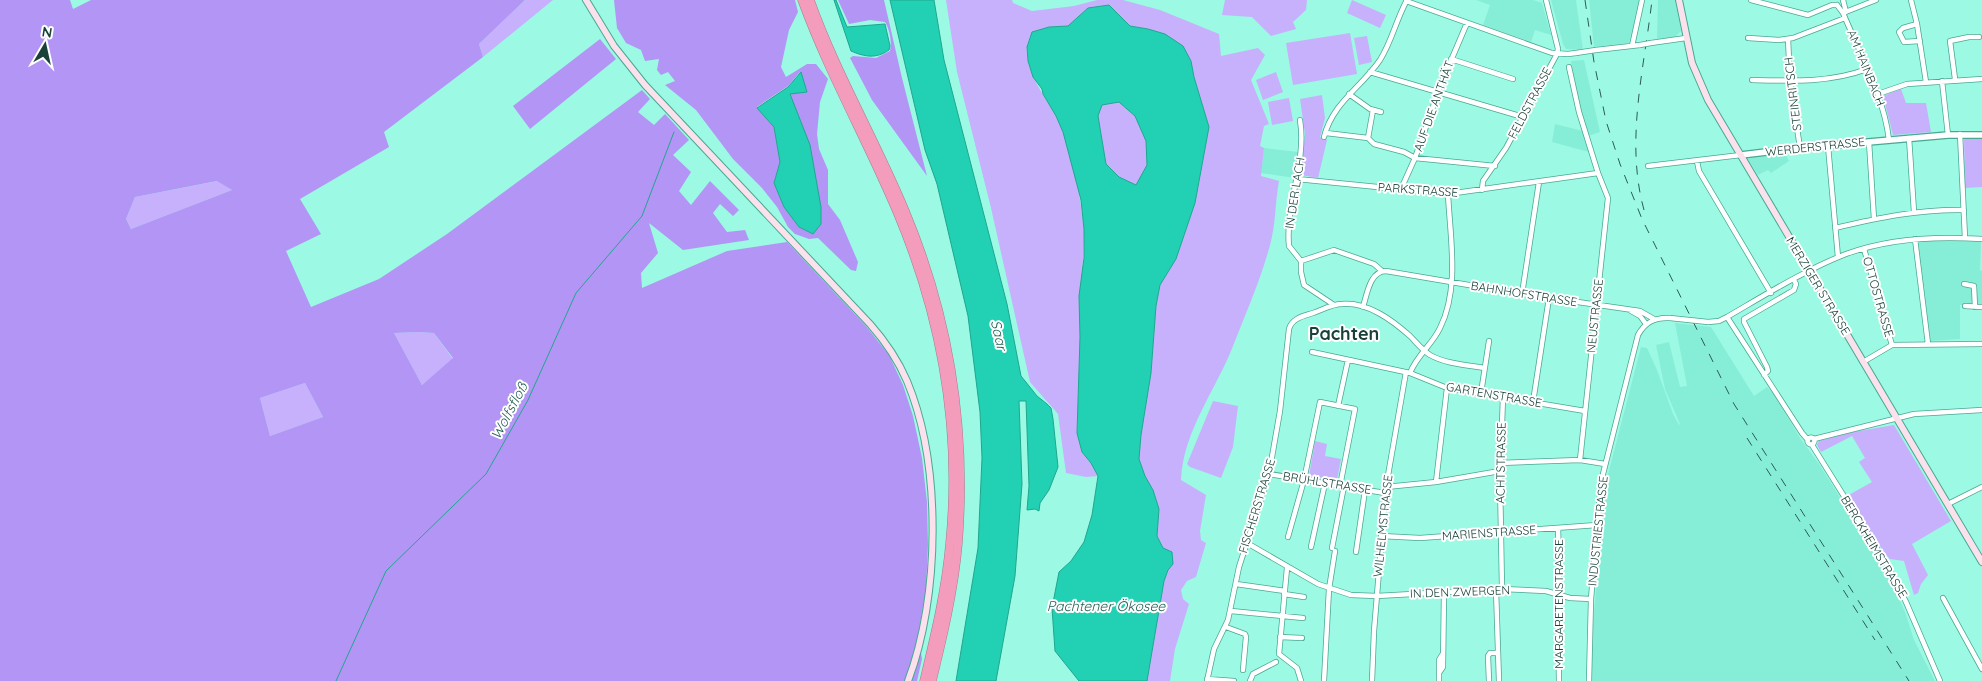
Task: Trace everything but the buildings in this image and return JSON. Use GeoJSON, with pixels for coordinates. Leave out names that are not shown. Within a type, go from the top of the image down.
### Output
{"type":"FeatureCollection","features":[{"type":"Feature","properties":{"kind":"highway"},"geometry":{"type":"LineString","coordinates":[[802,0],[826,62],[911,237]]}},
{"type":"Feature","properties":{"kind":"highway"},"geometry":{"type":"LineString","coordinates":[[810,0],[833,59],[895,188],[941,319],[952,369],[958,421],[960,514],[955,564],[944,629],[932,681]]}},
{"type":"Feature","properties":{"kind":"highway"},"geometry":{"type":"LineString","coordinates":[[919,257],[943,362],[951,422],[953,466],[948,564],[939,619],[924,681]]}},
{"type":"Feature","properties":{"kind":"main road"},"geometry":{"type":"LineString","coordinates":[[586,0],[614,46],[645,85],[870,324],[900,366],[912,395],[925,448],[933,542],[931,582],[926,618],[908,681]]}},
{"type":"Feature","properties":{"kind":"main road","name":"MERZIGER STRASSE"},"geometry":{"type":"LineString","coordinates":[[1679,0],[1692,63],[1702,89],[1982,562]]}},
{"type":"Feature","properties":{"kind":"street"},"geometry":{"type":"LineString","coordinates":[[1495,166],[1415,158],[1404,152],[1374,144],[1368,138],[1325,135],[1333,114],[1370,72],[1390,41],[1406,0],[1557,54],[1558,50],[1546,0]]}},
{"type":"Feature","properties":{"kind":"street"},"geometry":{"type":"LineString","coordinates":[[1632,46],[1642,0]]}},
{"type":"Feature","properties":{"kind":"street"},"geometry":{"type":"LineString","coordinates":[[1751,0],[1808,15],[1838,3]]}},
{"type":"Feature","properties":{"kind":"street"},"geometry":{"type":"LineString","coordinates":[[1843,0],[1845,15]]}},
{"type":"Feature","properties":{"kind":"street"},"geometry":{"type":"LineString","coordinates":[[1748,38],[1788,39],[1800,37],[1876,0]]}},
{"type":"Feature","properties":{"kind":"street"},"geometry":{"type":"LineString","coordinates":[[1911,0],[1917,24],[1926,82]]}},
{"type":"Feature","properties":{"kind":"street","name":"AM HAINBACH"},"geometry":{"type":"LineString","coordinates":[[1838,3],[1845,15],[1878,94],[1885,115],[1889,140]]}},
{"type":"Feature","properties":{"kind":"street","name":"AUF DIE ANTHÄT"},"geometry":{"type":"LineString","coordinates":[[1401,189],[1415,158],[1451,59],[1467,23]]}},
{"type":"Feature","properties":{"kind":"street"},"geometry":{"type":"LineString","coordinates":[[1917,24],[1903,28],[1899,32],[1904,42],[1920,41]]}},
{"type":"Feature","properties":{"kind":"street"},"geometry":{"type":"LineString","coordinates":[[1955,80],[1950,41],[1979,37]]}},
{"type":"Feature","properties":{"kind":"street","name":"FELDSTRASSE"},"geometry":{"type":"LineString","coordinates":[[1482,190],[1483,181],[1495,166],[1557,54],[1686,38]]}},
{"type":"Feature","properties":{"kind":"street","name":"STEINRITSCH"},"geometry":{"type":"LineString","coordinates":[[1788,39],[1790,81],[1800,148]]}},
{"type":"Feature","properties":{"kind":"street"},"geometry":{"type":"LineString","coordinates":[[1451,59],[1512,79]]}},
{"type":"Feature","properties":{"kind":"street","name":"NEUSTRASSE"},"geometry":{"type":"LineString","coordinates":[[1569,67],[1579,112],[1608,200],[1580,460]]}},
{"type":"Feature","properties":{"kind":"street"},"geometry":{"type":"LineString","coordinates":[[1752,80],[1790,81],[1832,78],[1867,69]]}},
{"type":"Feature","properties":{"kind":"street"},"geometry":{"type":"LineString","coordinates":[[1370,72],[1523,116]]}},
{"type":"Feature","properties":{"kind":"street"},"geometry":{"type":"LineString","coordinates":[[1878,94],[1897,86],[1982,78]]}},
{"type":"Feature","properties":{"kind":"street"},"geometry":{"type":"LineString","coordinates":[[1942,81],[1948,135]]}},
{"type":"Feature","properties":{"kind":"street"},"geometry":{"type":"LineString","coordinates":[[1349,94],[1373,110],[1381,112]]}},
{"type":"Feature","properties":{"kind":"street"},"geometry":{"type":"LineString","coordinates":[[1368,138],[1373,110]]}},
{"type":"Feature","properties":{"kind":"street","name":"IN DER LACH"},"geometry":{"type":"LineString","coordinates":[[1300,120],[1302,144],[1288,239],[1291,251],[1301,261],[1304,285],[1334,305]]}},
{"type":"Feature","properties":{"kind":"street"},"geometry":{"type":"LineString","coordinates":[[1960,134],[1966,238]]}},
{"type":"Feature","properties":{"kind":"street","name":"WERDERSTRASSE"},"geometry":{"type":"LineString","coordinates":[[1648,166],[1800,148],[1960,134],[1982,135]]}},
{"type":"Feature","properties":{"kind":"street"},"geometry":{"type":"LineString","coordinates":[[1909,138],[1914,212]]}},
{"type":"Feature","properties":{"kind":"street"},"geometry":{"type":"LineString","coordinates":[[1869,142],[1874,219]]}},
{"type":"Feature","properties":{"kind":"street"},"geometry":{"type":"LineString","coordinates":[[1828,146],[1838,258]]}},
{"type":"Feature","properties":{"kind":"street"},"geometry":{"type":"LineString","coordinates":[[1697,161],[1699,171],[1771,292]]}},
{"type":"Feature","properties":{"kind":"street","name":"PARKSTRASSE"},"geometry":{"type":"LineString","coordinates":[[1297,180],[1448,194],[1598,173]]}},
{"type":"Feature","properties":{"kind":"street"},"geometry":{"type":"LineString","coordinates":[[1522,294],[1539,182]]}},
{"type":"Feature","properties":{"kind":"street","name":"WILHELMSTRASSE"},"geometry":{"type":"LineString","coordinates":[[1372,681],[1386,490],[1408,372],[1440,328],[1449,297],[1451,283],[1448,194]]}},
{"type":"Feature","properties":{"kind":"street"},"geometry":{"type":"LineString","coordinates":[[1835,228],[1914,212],[1964,210]]}},
{"type":"Feature","properties":{"kind":"street"},"geometry":{"type":"LineString","coordinates":[[1915,239],[1928,344]]}},
{"type":"Feature","properties":{"kind":"street"},"geometry":{"type":"LineString","coordinates":[[1982,239],[1915,239],[1838,258],[1810,271],[1727,317],[1802,433],[1811,439],[1896,417],[1914,414],[1982,410]]}},
{"type":"Feature","properties":{"kind":"street","name":"BAHNHOFSTRASSE"},"geometry":{"type":"LineString","coordinates":[[1301,261],[1334,250],[1374,264],[1382,271],[1627,309],[1644,312],[1654,319]]}},
{"type":"Feature","properties":{"kind":"street","name":"OTTOSTRASSE"},"geometry":{"type":"LineString","coordinates":[[1865,252],[1892,345]]}},
{"type":"Feature","properties":{"kind":"street"},"geometry":{"type":"LineString","coordinates":[[1363,307],[1374,277],[1382,271]]}},
{"type":"Feature","properties":{"kind":"street"},"geometry":{"type":"LineString","coordinates":[[1764,375],[1768,370],[1767,367],[1744,319],[1794,290],[1796,284],[1794,280]]}},
{"type":"Feature","properties":{"kind":"street"},"geometry":{"type":"LineString","coordinates":[[1964,284],[1972,285],[1975,289],[1975,307]]}},
{"type":"Feature","properties":{"kind":"street"},"geometry":{"type":"LineString","coordinates":[[1534,402],[1549,298]]}},
{"type":"Feature","properties":{"kind":"street"},"geometry":{"type":"LineString","coordinates":[[1334,305],[1349,304],[1363,307],[1388,319],[1430,355],[1451,362],[1485,368]]}},
{"type":"Feature","properties":{"kind":"street","name":"FISCHERSTRASSE"},"geometry":{"type":"LineString","coordinates":[[1207,680],[1214,649],[1226,626],[1231,611],[1247,543],[1269,474],[1280,411],[1290,326],[1294,320],[1334,305]]}},
{"type":"Feature","properties":{"kind":"street"},"geometry":{"type":"LineString","coordinates":[[1965,306],[1982,307]]}},
{"type":"Feature","properties":{"kind":"street"},"geometry":{"type":"LineString","coordinates":[[1627,309],[1635,312],[1646,324]]}},
{"type":"Feature","properties":{"kind":"street","name":"INDUSTRIESTRASSE"},"geometry":{"type":"LineString","coordinates":[[1589,681],[1591,599],[1601,482],[1635,343],[1641,330],[1654,319],[1670,318],[1708,322],[1719,321],[1727,317]]}},
{"type":"Feature","properties":{"kind":"street"},"geometry":{"type":"LineString","coordinates":[[1481,393],[1490,342]]}},
{"type":"Feature","properties":{"kind":"street"},"geometry":{"type":"LineString","coordinates":[[1864,362],[1892,345],[1982,344]]}},
{"type":"Feature","properties":{"kind":"street","name":"GARTENSTRASSE"},"geometry":{"type":"LineString","coordinates":[[1312,352],[1408,372],[1447,388],[1585,411]]}},
{"type":"Feature","properties":{"kind":"street"},"geometry":{"type":"LineString","coordinates":[[1338,406],[1348,360]]}},
{"type":"Feature","properties":{"kind":"street"},"geometry":{"type":"LineString","coordinates":[[1436,482],[1447,388]]}},
{"type":"Feature","properties":{"kind":"street","name":"ACHTSTRASSE"},"geometry":{"type":"LineString","coordinates":[[1502,397],[1500,463],[1502,589]]}},
{"type":"Feature","properties":{"kind":"street"},"geometry":{"type":"LineString","coordinates":[[1288,537],[1304,480],[1320,402],[1355,409],[1342,486],[1334,550],[1324,681]]}},
{"type":"Feature","properties":{"kind":"street","name":"BERCKHEIMSTRASSE"},"geometry":{"type":"LineString","coordinates":[[1811,439],[1815,442],[1812,445],[1887,565],[1906,602],[1940,681]]}},
{"type":"Feature","properties":{"kind":"street"},"geometry":{"type":"LineString","coordinates":[[1500,463],[1580,460],[1605,464]]}},
{"type":"Feature","properties":{"kind":"street","name":"BRÜHLSTRASSE"},"geometry":{"type":"LineString","coordinates":[[1269,474],[1365,490],[1386,490],[1500,471]]}},
{"type":"Feature","properties":{"kind":"street"},"geometry":{"type":"LineString","coordinates":[[1311,547],[1325,483]]}},
{"type":"Feature","properties":{"kind":"street"},"geometry":{"type":"LineString","coordinates":[[1948,504],[1982,487]]}},
{"type":"Feature","properties":{"kind":"street"},"geometry":{"type":"LineString","coordinates":[[1356,552],[1365,490]]}},
{"type":"Feature","properties":{"kind":"street","name":"MARIENSTRASSE"},"geometry":{"type":"LineString","coordinates":[[1382,536],[1420,538],[1597,525]]}},
{"type":"Feature","properties":{"kind":"street","name":"MARGARETENSTRASSE"},"geometry":{"type":"LineString","coordinates":[[1558,528],[1559,681]]}},
{"type":"Feature","properties":{"kind":"street","name":"IN DEN ZWERGEN"},"geometry":{"type":"LineString","coordinates":[[1247,543],[1288,568],[1330,589],[1352,595],[1377,596],[1502,589],[1546,591],[1570,598],[1591,599]]}},
{"type":"Feature","properties":{"kind":"street"},"geometry":{"type":"LineString","coordinates":[[1288,568],[1279,654],[1297,668],[1300,681]]}},
{"type":"Feature","properties":{"kind":"street"},"geometry":{"type":"LineString","coordinates":[[1236,584],[1304,597]]}},
{"type":"Feature","properties":{"kind":"street"},"geometry":{"type":"LineString","coordinates":[[1496,589],[1499,681]]}},
{"type":"Feature","properties":{"kind":"street"},"geometry":{"type":"LineString","coordinates":[[1439,681],[1439,673],[1443,667],[1444,592]]}},
{"type":"Feature","properties":{"kind":"street"},"geometry":{"type":"LineString","coordinates":[[1943,598],[1982,669]]}},
{"type":"Feature","properties":{"kind":"street"},"geometry":{"type":"LineString","coordinates":[[1231,611],[1304,618]]}},
{"type":"Feature","properties":{"kind":"street"},"geometry":{"type":"LineString","coordinates":[[1226,626],[1245,634],[1243,670]]}},
{"type":"Feature","properties":{"kind":"street"},"geometry":{"type":"LineString","coordinates":[[1280,637],[1302,638]]}},
{"type":"Feature","properties":{"kind":"street"},"geometry":{"type":"LineString","coordinates":[[1489,681],[1488,656],[1490,653],[1498,653]]}},
{"type":"Feature","properties":{"kind":"street"},"geometry":{"type":"LineString","coordinates":[[1250,681],[1253,674],[1276,662]]}},
{"type":"Feature","properties":{"kind":"street"},"geometry":{"type":"LineString","coordinates":[[1207,680],[1234,681]]}},
{"type":"Feature","properties":{"kind":"shaded area"},"geometry":{"type":"Polygon","coordinates":[[[0,0],[70,0],[73,9],[91,0],[525,0],[479,44],[483,57],[384,132],[389,147],[300,199],[321,234],[286,251],[311,307],[379,279],[447,234],[642,90],[650,99],[638,112],[654,125],[665,114],[689,140],[673,155],[691,172],[679,191],[691,205],[710,181],[739,210],[733,216],[720,204],[713,213],[727,232],[745,230],[749,240],[683,250],[649,223],[658,253],[641,273],[642,288],[727,251],[787,242],[866,326],[889,355],[903,385],[913,416],[922,458],[927,502],[928,545],[926,589],[918,636],[922,659],[917,681],[0,681],[0,0]],[[217,181],[135,197],[126,219],[131,229],[232,190],[217,181]],[[394,333],[422,385],[453,358],[434,333],[394,333]],[[305,383],[260,398],[270,436],[323,417],[305,383]]]}},
{"type":"Feature","properties":{"kind":"shaded area"},"geometry":{"type":"Polygon","coordinates":[[[525,0],[553,0],[483,57],[479,44],[525,0]]]}},
{"type":"Feature","properties":{"kind":"shaded area"},"geometry":{"type":"Polygon","coordinates":[[[614,0],[795,0],[798,12],[789,30],[781,67],[786,77],[807,64],[816,64],[828,79],[820,102],[817,134],[819,149],[828,170],[828,204],[840,220],[858,262],[856,271],[851,270],[818,238],[809,239],[795,234],[788,227],[777,207],[762,188],[733,159],[696,110],[665,85],[675,81],[668,72],[661,75],[657,70],[659,59],[645,61],[641,50],[626,43],[617,28],[614,0]],[[800,72],[788,86],[757,107],[774,127],[780,162],[774,183],[784,207],[799,227],[813,234],[821,207],[815,179],[790,93],[800,72]]]}},
{"type":"Feature","properties":{"kind":"shaded area"},"geometry":{"type":"Polygon","coordinates":[[[838,0],[884,0],[927,176],[872,100],[850,58],[853,56],[876,58],[890,51],[891,40],[887,25],[885,22],[870,20],[849,24],[838,0]]]}},
{"type":"Feature","properties":{"kind":"shaded area"},"geometry":{"type":"Polygon","coordinates":[[[946,0],[1012,0],[1013,3],[1032,11],[1074,6],[1097,0],[1123,0],[1160,10],[1219,34],[1221,56],[1258,48],[1265,55],[1251,80],[1269,124],[1264,126],[1260,146],[1264,148],[1261,176],[1279,181],[1272,237],[1253,296],[1226,362],[1201,411],[1183,462],[1181,480],[1206,495],[1200,531],[1201,540],[1206,543],[1196,577],[1187,581],[1181,590],[1183,599],[1189,604],[1175,649],[1170,681],[1147,681],[1164,581],[1168,570],[1163,548],[1157,536],[1159,509],[1139,459],[1151,373],[1156,306],[1160,285],[1176,259],[1195,203],[1209,127],[1191,61],[1148,29],[1130,26],[1109,5],[1088,8],[1068,26],[1049,27],[1032,32],[1028,43],[1027,58],[1034,79],[1063,131],[1071,155],[1084,229],[1077,433],[1082,452],[1098,476],[1086,477],[1066,473],[1058,414],[1030,382],[991,208],[957,72],[946,0]]]}},
{"type":"Feature","properties":{"kind":"shaded area"},"geometry":{"type":"Polygon","coordinates":[[[1225,0],[1307,0],[1306,10],[1293,22],[1296,29],[1271,36],[1252,17],[1222,15],[1225,0]]]}},
{"type":"Feature","properties":{"kind":"shaded area"},"geometry":{"type":"Polygon","coordinates":[[[1352,0],[1386,15],[1380,28],[1347,13],[1352,0]]]}},
{"type":"Feature","properties":{"kind":"shaded area"},"geometry":{"type":"Polygon","coordinates":[[[1476,0],[1533,0],[1542,3],[1551,35],[1535,30],[1531,42],[1483,25],[1490,5],[1476,0]]]}},
{"type":"Feature","properties":{"kind":"shaded area"},"geometry":{"type":"Polygon","coordinates":[[[1551,0],[1576,0],[1583,50],[1566,49],[1551,0]]]}},
{"type":"Feature","properties":{"kind":"shaded area"},"geometry":{"type":"Polygon","coordinates":[[[1589,0],[1641,0],[1629,43],[1594,47],[1589,0]]]}},
{"type":"Feature","properties":{"kind":"shaded area"},"geometry":{"type":"Polygon","coordinates":[[[1658,0],[1675,0],[1681,31],[1675,37],[1657,39],[1658,0]]]}},
{"type":"Feature","properties":{"kind":"shaded area"},"geometry":{"type":"Polygon","coordinates":[[[1350,33],[1357,74],[1293,85],[1286,43],[1350,33]]]}},
{"type":"Feature","properties":{"kind":"shaded area"},"geometry":{"type":"Polygon","coordinates":[[[1367,36],[1372,62],[1359,65],[1354,38],[1367,36]]]}},
{"type":"Feature","properties":{"kind":"shaded area"},"geometry":{"type":"Polygon","coordinates":[[[600,39],[616,59],[530,129],[513,106],[600,39]]]}},
{"type":"Feature","properties":{"kind":"shaded area"},"geometry":{"type":"Polygon","coordinates":[[[1584,60],[1600,132],[1588,136],[1576,93],[1571,61],[1584,60]]]}},
{"type":"Feature","properties":{"kind":"shaded area"},"geometry":{"type":"Polygon","coordinates":[[[1276,72],[1283,92],[1263,100],[1256,80],[1276,72]]]}},
{"type":"Feature","properties":{"kind":"shaded area"},"geometry":{"type":"Polygon","coordinates":[[[1901,89],[1906,103],[1926,103],[1931,132],[1893,135],[1883,96],[1901,89]]]}},
{"type":"Feature","properties":{"kind":"shaded area"},"geometry":{"type":"Polygon","coordinates":[[[1322,95],[1325,118],[1320,137],[1327,140],[1318,178],[1301,175],[1305,134],[1300,99],[1322,95]]]}},
{"type":"Feature","properties":{"kind":"shaded area"},"geometry":{"type":"Polygon","coordinates":[[[1289,98],[1293,121],[1272,125],[1268,102],[1289,98]]]}},
{"type":"Feature","properties":{"kind":"shaded area"},"geometry":{"type":"Polygon","coordinates":[[[1119,102],[1135,116],[1146,141],[1147,165],[1136,185],[1119,177],[1106,164],[1098,116],[1102,105],[1119,102]]]}},
{"type":"Feature","properties":{"kind":"shaded area"},"geometry":{"type":"Polygon","coordinates":[[[1555,124],[1583,131],[1589,152],[1552,142],[1555,124]]]}},
{"type":"Feature","properties":{"kind":"shaded area"},"geometry":{"type":"Polygon","coordinates":[[[1964,138],[1982,138],[1982,187],[1965,188],[1964,138]]]}},
{"type":"Feature","properties":{"kind":"shaded area"},"geometry":{"type":"Polygon","coordinates":[[[1264,148],[1298,152],[1295,178],[1261,173],[1264,148]]]}},
{"type":"Feature","properties":{"kind":"shaded area"},"geometry":{"type":"Polygon","coordinates":[[[1784,152],[1789,161],[1771,173],[1768,170],[1758,175],[1747,158],[1784,152]]]}},
{"type":"Feature","properties":{"kind":"shaded area"},"geometry":{"type":"Polygon","coordinates":[[[218,181],[232,190],[131,229],[126,219],[135,197],[218,181]]]}},
{"type":"Feature","properties":{"kind":"shaded area"},"geometry":{"type":"Polygon","coordinates":[[[1918,241],[1981,242],[1982,305],[1960,305],[1960,339],[1929,341],[1918,241]]]}},
{"type":"Feature","properties":{"kind":"shaded area"},"geometry":{"type":"Polygon","coordinates":[[[1675,323],[1711,327],[1754,396],[1767,387],[1774,394],[1800,438],[1819,464],[1885,568],[1905,612],[1914,640],[1935,681],[1592,681],[1592,636],[1605,486],[1641,347],[1647,348],[1673,414],[1680,424],[1665,389],[1656,345],[1669,342],[1680,387],[1687,386],[1675,323]]]}},
{"type":"Feature","properties":{"kind":"shaded area"},"geometry":{"type":"Polygon","coordinates":[[[394,333],[434,333],[453,359],[422,385],[394,333]]]}},
{"type":"Feature","properties":{"kind":"shaded area"},"geometry":{"type":"Polygon","coordinates":[[[305,383],[323,417],[270,436],[260,398],[305,383]]]}},
{"type":"Feature","properties":{"kind":"shaded area"},"geometry":{"type":"Polygon","coordinates":[[[1213,401],[1238,406],[1233,447],[1221,478],[1190,467],[1187,464],[1213,401]]]}},
{"type":"Feature","properties":{"kind":"shaded area"},"geometry":{"type":"Polygon","coordinates":[[[1894,425],[1951,521],[1912,544],[1928,575],[1921,584],[1918,593],[1914,595],[1904,561],[1890,559],[1886,555],[1847,496],[1872,482],[1859,462],[1865,458],[1852,436],[1821,452],[1817,445],[1819,441],[1853,432],[1894,425]]]}},
{"type":"Feature","properties":{"kind":"shaded area"},"geometry":{"type":"Polygon","coordinates":[[[1315,441],[1327,444],[1325,456],[1341,459],[1337,480],[1309,476],[1315,441]]]}},
{"type":"Feature","properties":{"kind":"water"},"geometry":{"type":"Polygon","coordinates":[[[834,0],[836,0],[847,27],[885,24],[890,46],[889,50],[875,56],[861,55],[851,51],[834,0]]]}},
{"type":"Feature","properties":{"kind":"water","name":"Saar"},"geometry":{"type":"Polygon","coordinates":[[[890,0],[934,0],[944,60],[1007,304],[1021,376],[1037,396],[1051,408],[1053,419],[1058,467],[1049,490],[1040,503],[1039,511],[1035,509],[1027,510],[1029,486],[1026,401],[1019,401],[1022,484],[1015,576],[996,681],[956,681],[978,548],[982,458],[980,412],[968,316],[937,184],[925,150],[890,0]]]}},
{"type":"Feature","properties":{"kind":"water","name":"Pachtener Ökosee"},"geometry":{"type":"Polygon","coordinates":[[[1109,5],[1130,26],[1165,34],[1183,46],[1191,61],[1209,127],[1195,203],[1176,259],[1160,285],[1156,306],[1151,373],[1141,435],[1139,459],[1159,509],[1157,536],[1163,548],[1172,552],[1173,564],[1168,570],[1164,581],[1147,681],[1079,681],[1055,651],[1052,608],[1059,572],[1071,561],[1084,542],[1092,515],[1098,476],[1082,452],[1077,433],[1080,337],[1079,296],[1084,258],[1081,200],[1063,132],[1042,89],[1033,77],[1028,61],[1027,47],[1032,32],[1049,27],[1068,26],[1088,8],[1109,5]],[[1119,102],[1102,105],[1098,116],[1106,164],[1119,177],[1136,185],[1147,165],[1146,141],[1135,116],[1119,102]]]}},
{"type":"Feature","properties":{"kind":"water"},"geometry":{"type":"Polygon","coordinates":[[[801,72],[807,92],[790,94],[810,145],[821,207],[821,224],[813,234],[799,227],[784,207],[774,183],[780,162],[774,127],[757,108],[788,87],[801,72]]]}},
{"type":"Feature","properties":{"kind":"waterway","name":"Wolfsfloß"},"geometry":{"type":"LineString","coordinates":[[336,681],[386,571],[486,474],[528,400],[576,293],[642,216],[674,132]]}},
{"type":"Feature","properties":{"kind":"railway"},"geometry":{"type":"LineString","coordinates":[[1585,0],[1594,62],[1606,121],[1620,164],[1642,219],[1734,404],[1909,681]]}},
{"type":"Feature","properties":{"kind":"railway"},"geometry":{"type":"LineString","coordinates":[[1644,210],[1636,158],[1636,132],[1652,0]]}},
{"type":"Feature","properties":{"kind":"railway"},"geometry":{"type":"LineString","coordinates":[[1747,438],[1875,640]]}},
{"type":"Feature","properties":{"kind":"district","name":"Pachten"},"geometry":{"type":"Point","coordinates":[1344,334]}}]}
